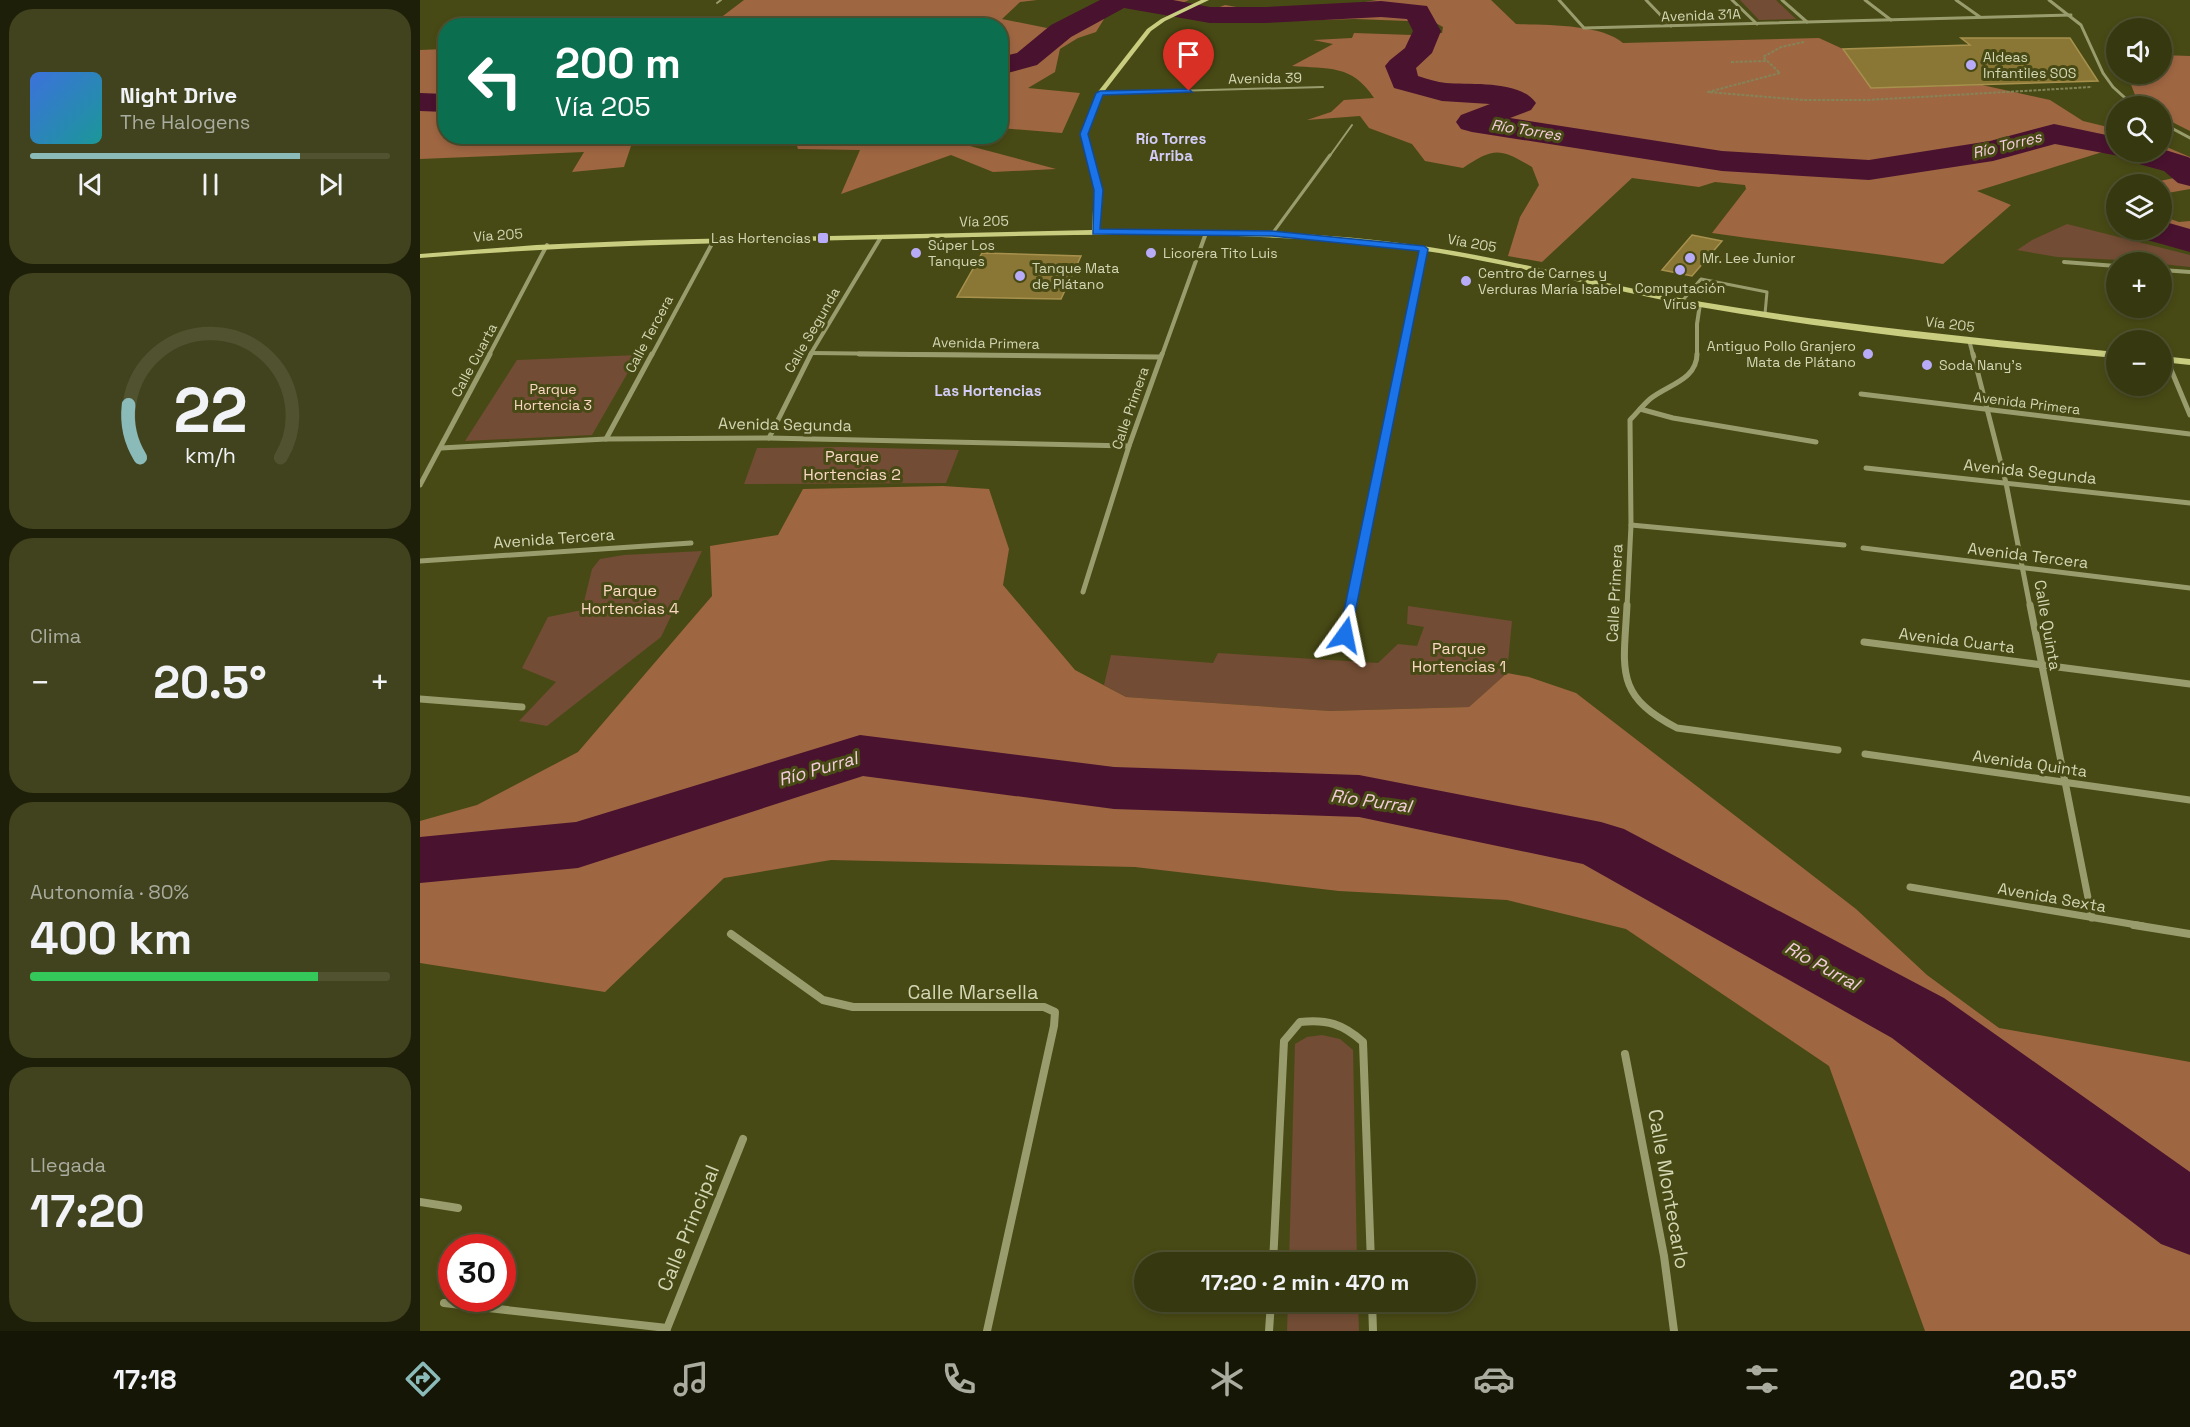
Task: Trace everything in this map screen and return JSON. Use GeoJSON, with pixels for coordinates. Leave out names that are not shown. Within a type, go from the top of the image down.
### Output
{"type":"FeatureCollection","features":[{"type":"Feature","properties":{"kind":"main road"},"geometry":{"type":"LineString","coordinates":[[1096,232],[1098,190],[1084,134],[1100,93],[1149,30],[1176,13],[1206,0]]}},
{"type":"Feature","properties":{"kind":"main road","name":"Vía 205"},"geometry":{"type":"LineString","coordinates":[[420,256],[547,245],[714,240],[1096,232],[1272,234],[1424,249],[1527,267],[1700,304],[1765,314],[1969,340],[2106,354]]}},
{"type":"Feature","properties":{"kind":"main road"},"geometry":{"type":"LineString","coordinates":[[2172,361],[2190,362]]}},
{"type":"Feature","properties":{"kind":"street","name":"Avenida 31A"},"geometry":{"type":"LineString","coordinates":[[1559,0],[1584,28],[2071,15]]}},
{"type":"Feature","properties":{"kind":"street"},"geometry":{"type":"LineString","coordinates":[[1646,0],[1671,26]]}},
{"type":"Feature","properties":{"kind":"street"},"geometry":{"type":"LineString","coordinates":[[1732,0],[1757,24]]}},
{"type":"Feature","properties":{"kind":"street"},"geometry":{"type":"LineString","coordinates":[[1782,0],[1807,22]]}},
{"type":"Feature","properties":{"kind":"street"},"geometry":{"type":"LineString","coordinates":[[1865,0],[1891,20]]}},
{"type":"Feature","properties":{"kind":"street"},"geometry":{"type":"LineString","coordinates":[[1956,0],[1981,18]]}},
{"type":"Feature","properties":{"kind":"street"},"geometry":{"type":"LineString","coordinates":[[2049,0],[2081,24],[2103,73],[2123,96]]}},
{"type":"Feature","properties":{"kind":"street"},"geometry":{"type":"LineString","coordinates":[[2172,128],[2190,138]]}},
{"type":"Feature","properties":{"kind":"street","name":"Calle Primera"},"geometry":{"type":"LineString","coordinates":[[1083,592],[1128,446],[1206,234]]}},
{"type":"Feature","properties":{"kind":"street","name":"Calle Segunda"},"geometry":{"type":"LineString","coordinates":[[769,438],[811,353],[881,237]]}},
{"type":"Feature","properties":{"kind":"street","name":"Calle Tercera"},"geometry":{"type":"LineString","coordinates":[[606,439],[714,240]]}},
{"type":"Feature","properties":{"kind":"street","name":"Calle Cuarta"},"geometry":{"type":"LineString","coordinates":[[420,485],[547,245]]}},
{"type":"Feature","properties":{"kind":"street"},"geometry":{"type":"LineString","coordinates":[[1345,635],[1424,249]]}},
{"type":"Feature","properties":{"kind":"street"},"geometry":{"type":"LineString","coordinates":[[2064,262],[2106,266]]}},
{"type":"Feature","properties":{"kind":"street"},"geometry":{"type":"LineString","coordinates":[[2172,271],[2190,272]]}},
{"type":"Feature","properties":{"kind":"street"},"geometry":{"type":"LineString","coordinates":[[1700,304],[1697,324],[1697,359],[1688,376],[1651,398],[1640,409],[1673,418],[1816,442]]}},
{"type":"Feature","properties":{"kind":"street","name":"Calle Quinta"},"geometry":{"type":"LineString","coordinates":[[1969,340],[1989,410],[2006,483],[2092,918]]}},
{"type":"Feature","properties":{"kind":"street","name":"Avenida Primera"},"geometry":{"type":"LineString","coordinates":[[811,353],[1160,357]]}},
{"type":"Feature","properties":{"kind":"street"},"geometry":{"type":"LineString","coordinates":[[2172,377],[2190,416]]}},
{"type":"Feature","properties":{"kind":"street","name":"Avenida Primera"},"geometry":{"type":"LineString","coordinates":[[1861,394],[2190,435]]}},
{"type":"Feature","properties":{"kind":"street","name":"Calle Primera"},"geometry":{"type":"LineString","coordinates":[[1640,409],[1630,420],[1631,525],[1624,674],[1629,688],[1656,718],[1677,728],[1838,750]]}},
{"type":"Feature","properties":{"kind":"street","name":"Avenida Segunda"},"geometry":{"type":"LineString","coordinates":[[441,448],[606,439],[769,438],[1128,446]]}},
{"type":"Feature","properties":{"kind":"street","name":"Avenida Segunda"},"geometry":{"type":"LineString","coordinates":[[1866,468],[2190,503]]}},
{"type":"Feature","properties":{"kind":"street"},"geometry":{"type":"LineString","coordinates":[[1631,525],[1844,545]]}},
{"type":"Feature","properties":{"kind":"street","name":"Avenida Tercera"},"geometry":{"type":"LineString","coordinates":[[420,561],[691,543]]}},
{"type":"Feature","properties":{"kind":"street","name":"Avenida Tercera"},"geometry":{"type":"LineString","coordinates":[[1863,548],[2190,588]]}},
{"type":"Feature","properties":{"kind":"street","name":"Avenida Cuarta"},"geometry":{"type":"LineString","coordinates":[[1863,642],[2190,684]]}},
{"type":"Feature","properties":{"kind":"street"},"geometry":{"type":"LineString","coordinates":[[420,699],[522,707]]}},
{"type":"Feature","properties":{"kind":"street","name":"Avenida Quinta"},"geometry":{"type":"LineString","coordinates":[[1865,754],[2190,801]]}},
{"type":"Feature","properties":{"kind":"street","name":"Avenida Sexta"},"geometry":{"type":"LineString","coordinates":[[1910,887],[2190,934]]}},
{"type":"Feature","properties":{"kind":"street","name":"Calle Marsella"},"geometry":{"type":"LineString","coordinates":[[731,934],[823,1000],[853,1007],[1044,1007],[1054,1012],[1054,1026],[987,1331]]}},
{"type":"Feature","properties":{"kind":"street"},"geometry":{"type":"LineString","coordinates":[[1274,1252],[1284,1041],[1300,1022],[1323,1019],[1346,1026],[1363,1042],[1371,1252]]}},
{"type":"Feature","properties":{"kind":"street","name":"Calle Montecarlo"},"geometry":{"type":"LineString","coordinates":[[1625,1054],[1664,1256],[1674,1331]]}},
{"type":"Feature","properties":{"kind":"street","name":"Calle Principal"},"geometry":{"type":"LineString","coordinates":[[667,1329],[743,1139]]}},
{"type":"Feature","properties":{"kind":"street"},"geometry":{"type":"LineString","coordinates":[[420,1202],[458,1208]]}},
{"type":"Feature","properties":{"kind":"street"},"geometry":{"type":"LineString","coordinates":[[516,1311],[667,1329]]}},
{"type":"Feature","properties":{"kind":"street"},"geometry":{"type":"LineString","coordinates":[[1269,1331],[1270,1312]]}},
{"type":"Feature","properties":{"kind":"street"},"geometry":{"type":"LineString","coordinates":[[1372,1312],[1373,1331]]}},
{"type":"Feature","properties":{"kind":"lane","name":"Avenida 39"},"geometry":{"type":"LineString","coordinates":[[1100,93],[1323,87]]}},
{"type":"Feature","properties":{"kind":"lane"},"geometry":{"type":"LineString","coordinates":[[1272,234],[1352,125]]}},
{"type":"Feature","properties":{"kind":"lane"},"geometry":{"type":"LineString","coordinates":[[1683,300],[1701,279],[1767,292],[1765,314]]}},
{"type":"Feature","properties":{"kind":"path"},"geometry":{"type":"LineString","coordinates":[[1808,42],[1781,47],[1763,57],[1780,73],[1708,92],[1803,100],[1868,100],[2113,87]]}},
{"type":"Feature","properties":{"kind":"path"},"geometry":{"type":"LineString","coordinates":[[1731,62],[1768,61]]}},
{"type":"Feature","properties":{"kind":"green space"},"geometry":{"type":"Polygon","coordinates":[[[1740,0],[1776,0],[1796,19],[1759,20],[1740,0]]]}},
{"type":"Feature","properties":{"kind":"green space"},"geometry":{"type":"Polygon","coordinates":[[[2067,224],[2106,234],[2106,240],[2130,240],[2190,255],[2190,267],[2172,265],[2172,252],[2106,252],[2106,259],[2057,257],[2017,250],[2032,240],[2067,224]]]}},
{"type":"Feature","properties":{"kind":"green space","name":"Parque Hortencia 3"},"geometry":{"type":"Polygon","coordinates":[[[638,355],[592,435],[465,441],[517,360],[638,355]]]}},
{"type":"Feature","properties":{"kind":"green space","name":"Parque Hortencias 2"},"geometry":{"type":"Polygon","coordinates":[[[841,447],[959,450],[946,483],[744,484],[757,448],[841,447]]]}},
{"type":"Feature","properties":{"kind":"green space","name":"Parque Hortencias 4"},"geometry":{"type":"Polygon","coordinates":[[[702,551],[661,637],[547,726],[519,721],[556,682],[522,668],[548,617],[582,610],[592,569],[600,559],[624,555],[702,551]]]}},
{"type":"Feature","properties":{"kind":"green space","name":"Parque Hortencias 1"},"geometry":{"type":"Polygon","coordinates":[[[1408,606],[1512,621],[1507,673],[1469,707],[1330,711],[1126,697],[1104,685],[1111,655],[1213,663],[1218,653],[1378,663],[1398,644],[1417,646],[1424,627],[1407,624],[1408,606]]]}},
{"type":"Feature","properties":{"kind":"green space"},"geometry":{"type":"Polygon","coordinates":[[[1322,1035],[1340,1039],[1353,1050],[1357,1252],[1289,1252],[1295,1044],[1307,1037],[1322,1035]]]}},
{"type":"Feature","properties":{"kind":"green space"},"geometry":{"type":"Polygon","coordinates":[[[1288,1312],[1358,1312],[1359,1331],[1287,1331],[1288,1312]]]}},
{"type":"Feature","properties":{"kind":"shaded area"},"geometry":{"type":"Polygon","coordinates":[[[744,0],[1037,0],[1020,2],[1003,18],[720,18],[744,0]]]}},
{"type":"Feature","properties":{"kind":"shaded area"},"geometry":{"type":"Polygon","coordinates":[[[1102,0],[1189,0],[1164,11],[1140,9],[1102,0]]]}},
{"type":"Feature","properties":{"kind":"shaded area"},"geometry":{"type":"Polygon","coordinates":[[[1377,0],[1491,0],[1516,24],[1557,25],[1588,29],[1602,32],[1623,43],[1819,38],[1843,49],[1871,88],[1982,85],[2050,100],[2083,121],[2106,127],[2106,151],[1977,191],[2011,205],[1943,264],[1712,233],[1746,189],[1745,185],[1715,182],[1699,187],[1632,178],[1542,262],[1508,256],[1520,217],[1539,185],[1532,167],[1512,156],[1497,152],[1482,156],[1463,168],[1425,161],[1412,144],[1369,128],[1360,116],[1307,120],[1331,112],[1344,100],[1374,98],[1357,79],[1338,70],[1292,66],[1333,44],[1313,40],[1352,38],[1354,33],[1412,35],[1442,33],[1443,27],[1434,22],[1355,19],[1251,22],[1192,18],[1225,5],[1253,10],[1346,5],[1377,0]]]}},
{"type":"Feature","properties":{"kind":"shaded area"},"geometry":{"type":"Polygon","coordinates":[[[1084,15],[1104,19],[1096,32],[1078,38],[1060,49],[1055,72],[1028,88],[1080,93],[1062,133],[1008,129],[1008,20],[1047,28],[1084,15]]]}},
{"type":"Feature","properties":{"kind":"shaded area"},"geometry":{"type":"Polygon","coordinates":[[[438,49],[438,144],[632,144],[624,167],[572,172],[584,152],[420,159],[420,50],[438,49]]]}},
{"type":"Feature","properties":{"kind":"shaded area"},"geometry":{"type":"Polygon","coordinates":[[[2172,55],[2190,56],[2190,131],[2172,122],[2172,96],[2135,95],[2131,84],[2172,84],[2172,55]]]}},
{"type":"Feature","properties":{"kind":"shaded area"},"geometry":{"type":"Polygon","coordinates":[[[796,144],[962,144],[1056,169],[993,172],[951,155],[841,194],[860,150],[798,149],[796,144]]]}},
{"type":"Feature","properties":{"kind":"shaded area"},"geometry":{"type":"Polygon","coordinates":[[[2172,149],[2190,157],[2190,189],[2172,192],[2172,178],[2174,178],[2172,173],[2144,162],[2172,162],[2172,149]]]}},
{"type":"Feature","properties":{"kind":"shaded area"},"geometry":{"type":"Polygon","coordinates":[[[2172,220],[2179,222],[2190,221],[2190,246],[2172,240],[2172,220]]]}},
{"type":"Feature","properties":{"kind":"shaded area"},"geometry":{"type":"Polygon","coordinates":[[[943,486],[989,489],[1009,549],[1003,585],[1075,670],[1126,697],[1330,711],[1469,707],[1507,673],[1529,677],[1576,693],[1856,909],[1927,975],[1999,1028],[2190,1062],[2190,1331],[1925,1331],[1829,1066],[1626,929],[1507,900],[1339,891],[1135,867],[831,860],[724,878],[605,992],[420,963],[420,821],[477,805],[578,752],[712,596],[710,546],[778,535],[803,489],[943,486]]]}},
{"type":"Feature","properties":{"kind":"building","name":"Aldeas Infantiles SOS"},"geometry":{"type":"Polygon","coordinates":[[[1961,38],[2070,38],[2098,81],[1871,88],[1843,49],[1970,45],[1961,38]]]}},
{"type":"Feature","properties":{"kind":"building"},"geometry":{"type":"Polygon","coordinates":[[[1692,235],[1722,241],[1692,276],[1662,270],[1692,235]]]}},
{"type":"Feature","properties":{"kind":"building","name":"Tanque Mata de Plátano"},"geometry":{"type":"Polygon","coordinates":[[[982,253],[1081,256],[1061,299],[957,297],[982,253]]]}},
{"type":"Feature","properties":{"kind":"waterway","name":"Río Torres"},"geometry":{"type":"LineString","coordinates":[[1008,64],[1027,59],[1061,31],[1118,1],[1129,0],[1210,15],[1265,15],[1381,9],[1417,12],[1427,31],[1418,53],[1400,66],[1405,82],[1442,92],[1499,95],[1520,103],[1472,122],[1722,161],[1869,170],[1993,151],[2054,134],[2106,145]]}},
{"type":"Feature","properties":{"kind":"waterway","name":"Río Torres"},"geometry":{"type":"LineString","coordinates":[[420,102],[438,103]]}},
{"type":"Feature","properties":{"kind":"waterway","name":"Río Torres"},"geometry":{"type":"LineString","coordinates":[[2169,162],[2176,164],[2190,176]]}},
{"type":"Feature","properties":{"kind":"waterway","name":"Río Torres"},"geometry":{"type":"LineString","coordinates":[[2172,236],[2190,241]]}},
{"type":"Feature","properties":{"kind":"waterway","name":"Río Purral"},"geometry":{"type":"LineString","coordinates":[[420,860],[578,845],[860,755],[1114,788],[1359,796],[1601,845],[1918,1018],[2190,1218]]}},
{"type":"Feature","properties":{"kind":"place","name":"Aldeas Infantiles SOS"},"geometry":{"type":"Point","coordinates":[1971,65]}},
{"type":"Feature","properties":{"kind":"place","name":"Las Hortencias"},"geometry":{"type":"Point","coordinates":[823,238]}},
{"type":"Feature","properties":{"kind":"place","name":"Súper Los Tanques"},"geometry":{"type":"Point","coordinates":[916,253]}},
{"type":"Feature","properties":{"kind":"place","name":"Licorera Tito Luis"},"geometry":{"type":"Point","coordinates":[1151,253]}},
{"type":"Feature","properties":{"kind":"place","name":"Mr. Lee Junior"},"geometry":{"type":"Point","coordinates":[1690,258]}},
{"type":"Feature","properties":{"kind":"place","name":"Computación Virus"},"geometry":{"type":"Point","coordinates":[1680,270]}},
{"type":"Feature","properties":{"kind":"place","name":"Tanque Mata de Plátano"},"geometry":{"type":"Point","coordinates":[1020,276]}},
{"type":"Feature","properties":{"kind":"place","name":"Centro de Carnes y Verduras María Isabel"},"geometry":{"type":"Point","coordinates":[1466,281]}},
{"type":"Feature","properties":{"kind":"place","name":"Antiguo Pollo Granjero Mata de Plátano"},"geometry":{"type":"Point","coordinates":[1868,354]}},
{"type":"Feature","properties":{"kind":"place","name":"Soda Nany's"},"geometry":{"type":"Point","coordinates":[1927,365]}},
{"type":"Feature","properties":{"kind":"district","name":"Río Torres Arriba"},"geometry":{"type":"Point","coordinates":[1171,148]}},
{"type":"Feature","properties":{"kind":"district","name":"Las Hortencias"},"geometry":{"type":"Point","coordinates":[988,391]}},
{"type":"Feature","properties":{"kind":"route"},"geometry":{"type":"LineString","coordinates":[[1189,91],[1100,93],[1084,134],[1098,190],[1096,232],[1272,234],[1356,240],[1424,249],[1345,635]]}}]}
